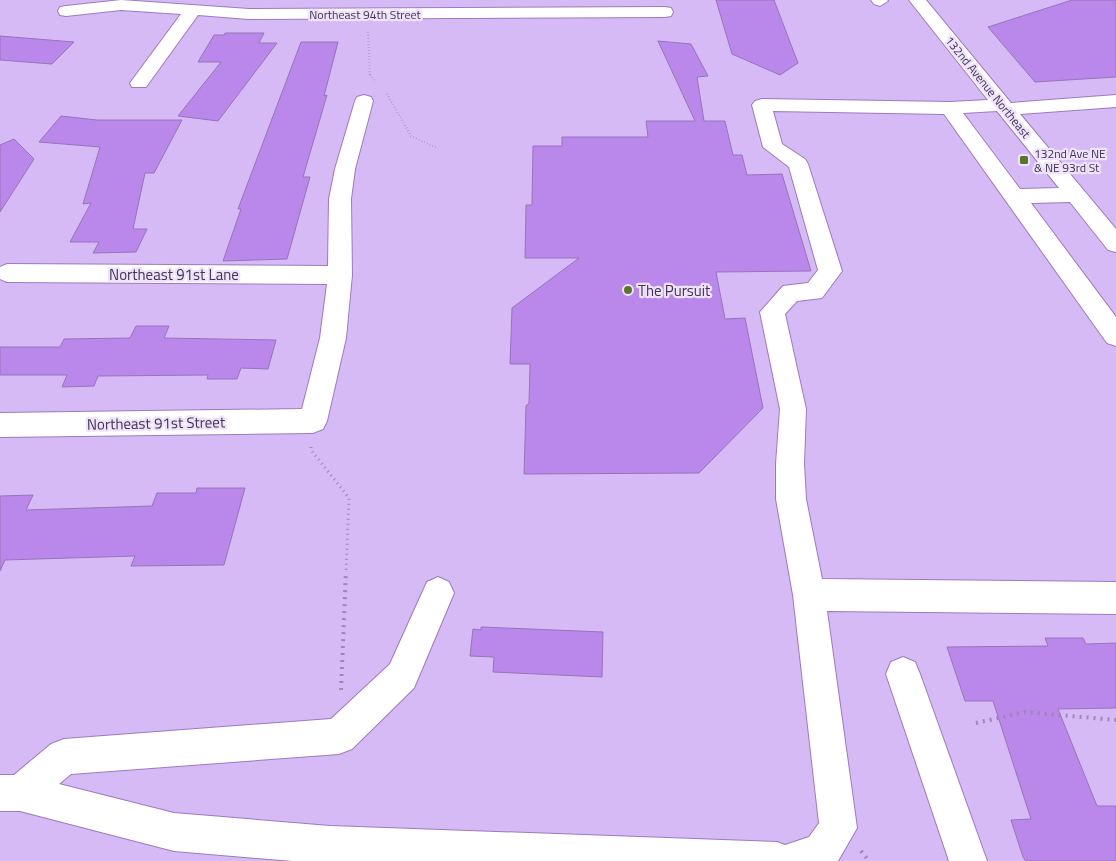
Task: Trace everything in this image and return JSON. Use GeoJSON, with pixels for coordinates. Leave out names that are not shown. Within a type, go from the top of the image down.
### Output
{"type":"FeatureCollection","features":[{"type":"Feature","properties":{"kind":"street","name":"132nd Avenue Northeast"},"geometry":{"type":"LineString","coordinates":[[917,0],[1116,244]]}},
{"type":"Feature","properties":{"kind":"street","name":"Northeast 94th Street"},"geometry":{"type":"LineString","coordinates":[[66,11],[121,5],[250,14],[368,8],[665,12]]}},
{"type":"Feature","properties":{"kind":"street"},"geometry":{"type":"LineString","coordinates":[[139,83],[193,10]]}},
{"type":"Feature","properties":{"kind":"street"},"geometry":{"type":"LineString","coordinates":[[313,421],[333,338],[340,275],[340,200],[345,169],[372,93]]}},
{"type":"Feature","properties":{"kind":"street"},"geometry":{"type":"LineString","coordinates":[[793,861],[821,853],[838,828],[809,594],[791,499],[790,464],[793,408],[772,312],[791,292],[814,292],[830,272],[798,164],[773,147],[762,104],[950,108],[1116,101]]}},
{"type":"Feature","properties":{"kind":"street"},"geometry":{"type":"LineString","coordinates":[[950,108],[1116,336]]}},
{"type":"Feature","properties":{"kind":"street"},"geometry":{"type":"LineString","coordinates":[[1014,196],[1076,195]]}},
{"type":"Feature","properties":{"kind":"street","name":"Northeast 91st Lane"},"geometry":{"type":"LineString","coordinates":[[7,273],[340,275]]}},
{"type":"Feature","properties":{"kind":"street","name":"Northeast 91st Street"},"geometry":{"type":"LineString","coordinates":[[0,425],[313,421]]}},
{"type":"Feature","properties":{"kind":"street"},"geometry":{"type":"LineString","coordinates":[[10,793],[64,757],[339,736],[402,676],[438,593]]}},
{"type":"Feature","properties":{"kind":"street"},"geometry":{"type":"LineString","coordinates":[[809,594],[1116,598]]}},
{"type":"Feature","properties":{"kind":"street"},"geometry":{"type":"LineString","coordinates":[[903,674],[944,787],[968,861]]}},
{"type":"Feature","properties":{"kind":"street"},"geometry":{"type":"LineString","coordinates":[[10,793],[174,832],[330,845],[777,861]]}},
{"type":"Feature","properties":{"kind":"path"},"geometry":{"type":"LineString","coordinates":[[368,8],[372,93]]}},
{"type":"Feature","properties":{"kind":"path"},"geometry":{"type":"LineString","coordinates":[[370,75],[372,93]]}},
{"type":"Feature","properties":{"kind":"path"},"geometry":{"type":"LineString","coordinates":[[385,90],[411,136],[437,148]]}},
{"type":"Feature","properties":{"kind":"path"},"geometry":{"type":"LineString","coordinates":[[313,421],[311,450],[349,498],[339,736]]}},
{"type":"Feature","properties":{"kind":"path"},"geometry":{"type":"LineString","coordinates":[[976,723],[1024,712],[1116,720]]}},
{"type":"Feature","properties":{"kind":"building"},"geometry":{"type":"Polygon","coordinates":[[[716,0],[774,0],[798,63],[780,75],[732,54],[716,0]]]}},
{"type":"Feature","properties":{"kind":"building"},"geometry":{"type":"Polygon","coordinates":[[[1072,0],[1116,0],[1116,77],[1035,82],[988,27],[1072,0]]]}},
{"type":"Feature","properties":{"kind":"building"},"geometry":{"type":"Polygon","coordinates":[[[225,33],[264,33],[259,43],[277,43],[218,121],[178,116],[221,62],[198,62],[214,35],[224,35],[225,33]]]}},
{"type":"Feature","properties":{"kind":"building"},"geometry":{"type":"Polygon","coordinates":[[[0,36],[74,42],[52,64],[0,60],[0,36]]]}},
{"type":"Feature","properties":{"kind":"building","name":"The Pursuit"},"geometry":{"type":"Polygon","coordinates":[[[658,41],[691,44],[708,76],[697,77],[704,121],[725,121],[733,155],[742,155],[747,175],[782,174],[811,271],[716,272],[725,319],[745,318],[763,408],[699,473],[524,474],[526,406],[529,403],[530,364],[510,364],[512,308],[579,258],[525,258],[526,205],[532,205],[533,146],[562,146],[562,137],[648,137],[646,121],[695,121],[658,41]]]}},
{"type":"Feature","properties":{"kind":"building"},"geometry":{"type":"Polygon","coordinates":[[[301,42],[338,42],[324,96],[327,95],[303,177],[310,177],[287,259],[223,261],[241,209],[238,209],[301,42]]]}},
{"type":"Feature","properties":{"kind":"building"},"geometry":{"type":"Polygon","coordinates":[[[61,116],[97,120],[182,120],[154,173],[145,173],[133,229],[147,229],[136,252],[93,253],[99,242],[70,242],[91,203],[83,204],[100,147],[39,142],[61,116]]]}},
{"type":"Feature","properties":{"kind":"building"},"geometry":{"type":"Polygon","coordinates":[[[14,139],[34,159],[0,212],[0,145],[14,139]]]}},
{"type":"Feature","properties":{"kind":"building"},"geometry":{"type":"Polygon","coordinates":[[[136,326],[169,326],[164,338],[276,340],[268,369],[241,368],[237,379],[207,379],[208,375],[98,376],[94,386],[62,387],[67,375],[0,375],[0,347],[60,347],[64,339],[130,338],[136,326]]]}},
{"type":"Feature","properties":{"kind":"building"},"geometry":{"type":"Polygon","coordinates":[[[197,488],[245,488],[224,565],[131,566],[135,556],[5,560],[0,571],[0,496],[33,495],[26,510],[152,506],[157,493],[196,493],[197,488]]]}},
{"type":"Feature","properties":{"kind":"building"},"geometry":{"type":"Polygon","coordinates":[[[481,627],[603,632],[602,677],[493,672],[494,657],[470,656],[473,629],[481,630],[481,627]]]}},
{"type":"Feature","properties":{"kind":"building"},"geometry":{"type":"Polygon","coordinates":[[[1045,638],[1083,638],[1086,644],[1116,643],[1116,708],[1058,709],[1097,806],[1116,806],[1116,861],[1026,861],[1011,820],[1031,819],[993,701],[965,701],[947,647],[1048,646],[1045,638]]]}},
{"type":"Feature","properties":{"kind":"place","name":"132nd Ave NE & NE 93rd St"},"geometry":{"type":"Point","coordinates":[1024,160]}},
{"type":"Feature","properties":{"kind":"place","name":"The Pursuit"},"geometry":{"type":"Point","coordinates":[628,290]}}]}
